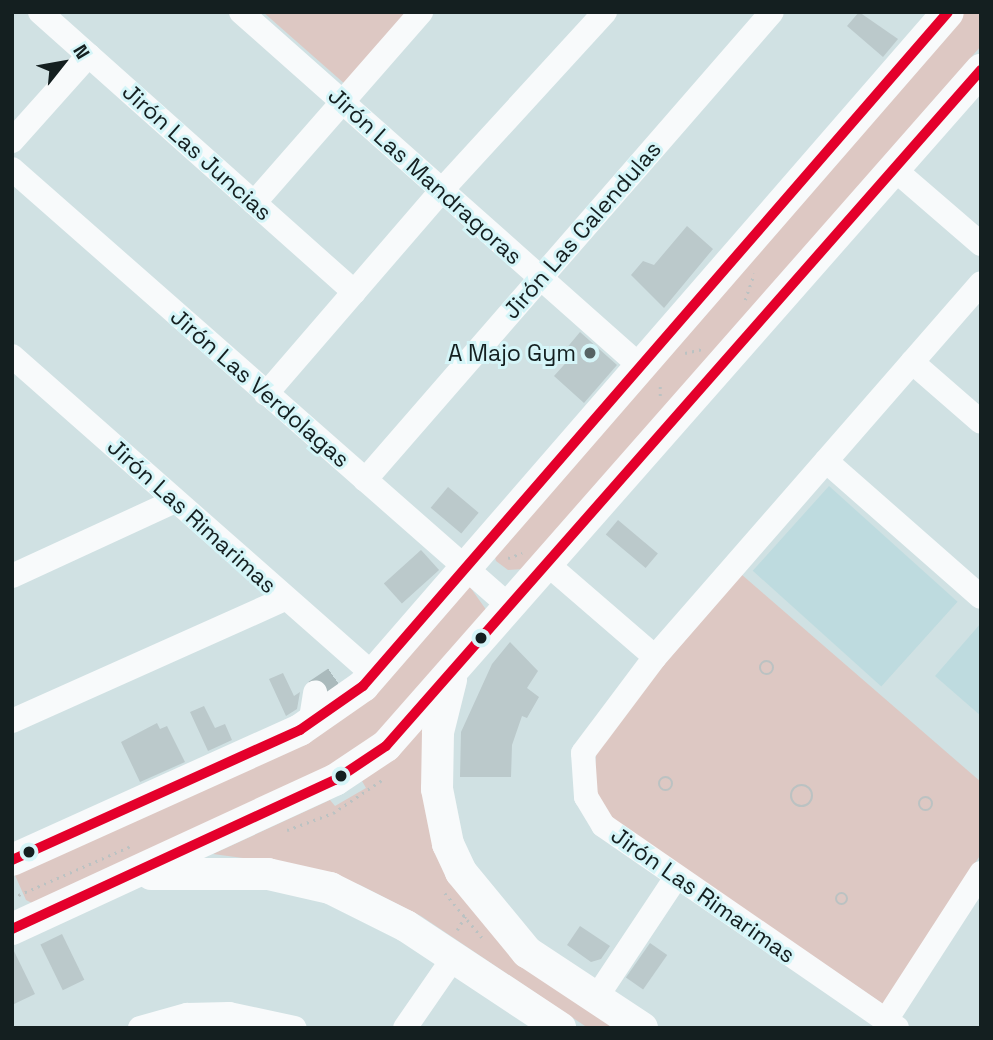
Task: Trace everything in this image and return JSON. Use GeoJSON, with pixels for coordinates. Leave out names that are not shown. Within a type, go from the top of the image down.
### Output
{"type":"FeatureCollection","features":[{"type":"Feature","properties":{"kind":"main road"},"geometry":{"type":"LineString","coordinates":[[12,860],[310,724],[357,673],[465,568],[948,12]]}},
{"type":"Feature","properties":{"kind":"main road"},"geometry":{"type":"LineString","coordinates":[[16,912],[136,874],[366,764],[456,668],[545,562],[981,69]]}},
{"type":"Feature","properties":{"kind":"main road"},"geometry":{"type":"LineString","coordinates":[[456,668],[438,732],[437,789],[448,844],[477,897],[527,952],[642,1028]]}},
{"type":"Feature","properties":{"kind":"main road"},"geometry":{"type":"LineString","coordinates":[[136,874],[208,871],[311,882],[377,909],[559,1028]]}},
{"type":"Feature","properties":{"kind":"street","name":"Jirón Las Juncias"},"geometry":{"type":"LineString","coordinates":[[40,12],[354,292]]}},
{"type":"Feature","properties":{"kind":"street","name":"Jirón Las Mandragoras"},"geometry":{"type":"LineString","coordinates":[[242,12],[640,366]]}},
{"type":"Feature","properties":{"kind":"street"},"geometry":{"type":"LineString","coordinates":[[254,203],[421,12]]}},
{"type":"Feature","properties":{"kind":"street"},"geometry":{"type":"LineString","coordinates":[[266,394],[441,191],[605,12]]}},
{"type":"Feature","properties":{"kind":"street","name":"Jirón Las Calendulas"},"geometry":{"type":"LineString","coordinates":[[365,480],[772,12]]}},
{"type":"Feature","properties":{"kind":"street"},"geometry":{"type":"LineString","coordinates":[[12,141],[89,55]]}},
{"type":"Feature","properties":{"kind":"street","name":"Jirón Las Verdolagas"},"geometry":{"type":"LineString","coordinates":[[12,169],[508,606]]}},
{"type":"Feature","properties":{"kind":"street"},"geometry":{"type":"LineString","coordinates":[[894,169],[981,244]]}},
{"type":"Feature","properties":{"kind":"street","name":"Jirón Las Rimarimas"},"geometry":{"type":"LineString","coordinates":[[891,1024],[675,878],[603,825],[582,782],[589,739],[656,657],[981,283]]}},
{"type":"Feature","properties":{"kind":"street","name":"Jirón Las Rimarimas"},"geometry":{"type":"LineString","coordinates":[[12,356],[285,599],[357,673]]}},
{"type":"Feature","properties":{"kind":"street"},"geometry":{"type":"LineString","coordinates":[[912,362],[981,422]]}},
{"type":"Feature","properties":{"kind":"street"},"geometry":{"type":"LineString","coordinates":[[826,461],[981,597]]}},
{"type":"Feature","properties":{"kind":"street"},"geometry":{"type":"LineString","coordinates":[[12,576],[174,501]]}},
{"type":"Feature","properties":{"kind":"street"},"geometry":{"type":"LineString","coordinates":[[545,562],[656,657]]}},
{"type":"Feature","properties":{"kind":"street"},"geometry":{"type":"LineString","coordinates":[[12,721],[285,599]]}},
{"type":"Feature","properties":{"kind":"street"},"geometry":{"type":"LineString","coordinates":[[310,724],[315,692]]}},
{"type":"Feature","properties":{"kind":"street"},"geometry":{"type":"LineString","coordinates":[[891,1024],[981,873]]}},
{"type":"Feature","properties":{"kind":"street"},"geometry":{"type":"LineString","coordinates":[[596,998],[675,878]]}},
{"type":"Feature","properties":{"kind":"street"},"geometry":{"type":"LineString","coordinates":[[405,1028],[449,954]]}},
{"type":"Feature","properties":{"kind":"street"},"geometry":{"type":"LineString","coordinates":[[139,1028],[187,1016],[229,1014],[295,1028]]}},
{"type":"Feature","properties":{"kind":"path"},"geometry":{"type":"LineString","coordinates":[[794,787],[808,787],[812,795],[808,805],[794,804],[794,787]]}},
{"type":"Feature","properties":{"kind":"path"},"geometry":{"type":"LineString","coordinates":[[449,954],[477,897]]}},
{"type":"Feature","properties":{"kind":"shaded area"},"geometry":{"type":"Polygon","coordinates":[[[263,12],[410,12],[346,85],[263,12]]]}},
{"type":"Feature","properties":{"kind":"shaded area"},"geometry":{"type":"Polygon","coordinates":[[[962,12],[981,12],[981,46],[523,569],[508,570],[496,561],[494,553],[962,12]]]}},
{"type":"Feature","properties":{"kind":"shaded area"},"geometry":{"type":"Polygon","coordinates":[[[829,486],[958,602],[881,686],[753,571],[829,486]]]}},
{"type":"Feature","properties":{"kind":"shaded area"},"geometry":{"type":"Polygon","coordinates":[[[741,574],[981,782],[981,854],[883,1004],[609,817],[593,792],[597,744],[741,574]]]}},
{"type":"Feature","properties":{"kind":"shaded area"},"geometry":{"type":"Polygon","coordinates":[[[470,587],[487,611],[364,750],[32,903],[26,900],[14,873],[305,738],[456,590],[470,587]]]}},
{"type":"Feature","properties":{"kind":"shaded area"},"geometry":{"type":"Polygon","coordinates":[[[981,623],[981,716],[935,676],[981,623]]]}},
{"type":"Feature","properties":{"kind":"shaded area"},"geometry":{"type":"Polygon","coordinates":[[[428,721],[454,886],[508,948],[623,1028],[588,1028],[421,916],[360,885],[301,866],[213,854],[330,800],[335,806],[366,788],[362,781],[428,721]]]}},
{"type":"Feature","properties":{"kind":"building"},"geometry":{"type":"Polygon","coordinates":[[[859,12],[898,39],[883,57],[847,26],[859,12]]]}},
{"type":"Feature","properties":{"kind":"building"},"geometry":{"type":"Polygon","coordinates":[[[687,226],[713,249],[664,308],[631,275],[643,261],[654,265],[687,226]]]}},
{"type":"Feature","properties":{"kind":"building"},"geometry":{"type":"Polygon","coordinates":[[[580,332],[617,365],[584,403],[554,376],[572,356],[565,350],[580,332]]]}},
{"type":"Feature","properties":{"kind":"building"},"geometry":{"type":"Polygon","coordinates":[[[448,487],[479,513],[461,533],[431,508],[448,487]]]}},
{"type":"Feature","properties":{"kind":"building"},"geometry":{"type":"Polygon","coordinates":[[[618,520],[658,553],[646,568],[606,535],[618,520]]]}},
{"type":"Feature","properties":{"kind":"building"},"geometry":{"type":"Polygon","coordinates":[[[421,550],[439,570],[402,604],[384,583],[421,550]]]}},
{"type":"Feature","properties":{"kind":"building"},"geometry":{"type":"Polygon","coordinates":[[[510,642],[538,671],[527,688],[539,697],[527,718],[522,716],[512,745],[511,777],[460,777],[461,732],[492,664],[510,642]]]}},
{"type":"Feature","properties":{"kind":"building"},"geometry":{"type":"Polygon","coordinates":[[[283,673],[294,696],[300,692],[297,709],[286,716],[269,679],[283,673]]]}},
{"type":"Feature","properties":{"kind":"building"},"geometry":{"type":"Polygon","coordinates":[[[204,706],[215,728],[225,724],[232,740],[208,751],[190,712],[204,706]]]}},
{"type":"Feature","properties":{"kind":"building"},"geometry":{"type":"Polygon","coordinates":[[[157,723],[160,729],[167,726],[185,762],[140,782],[121,742],[157,723]]]}},
{"type":"Feature","properties":{"kind":"building"},"geometry":{"type":"Polygon","coordinates":[[[580,926],[610,946],[601,959],[591,962],[567,945],[580,926]]]}},
{"type":"Feature","properties":{"kind":"building"},"geometry":{"type":"Polygon","coordinates":[[[62,934],[84,980],[63,990],[40,945],[62,934]]]}},
{"type":"Feature","properties":{"kind":"building"},"geometry":{"type":"Polygon","coordinates":[[[650,943],[667,955],[643,989],[626,977],[650,943]]]}},
{"type":"Feature","properties":{"kind":"building"},"geometry":{"type":"Polygon","coordinates":[[[12,947],[35,994],[12,1005],[12,947]]]}},
{"type":"Feature","properties":{"kind":"tunnel"},"geometry":{"type":"LineString","coordinates":[[315,692],[340,675]]}},
{"type":"Feature","properties":{"kind":"transit line"},"geometry":{"type":"LineString","coordinates":[[12,860],[300,730],[363,686],[948,12]]}},
{"type":"Feature","properties":{"kind":"transit line"},"geometry":{"type":"LineString","coordinates":[[12,929],[335,780],[386,746],[981,70]]}},
{"type":"Feature","properties":{"kind":"place","name":"A Majo Gym"},"geometry":{"type":"Point","coordinates":[590,353]}}]}
